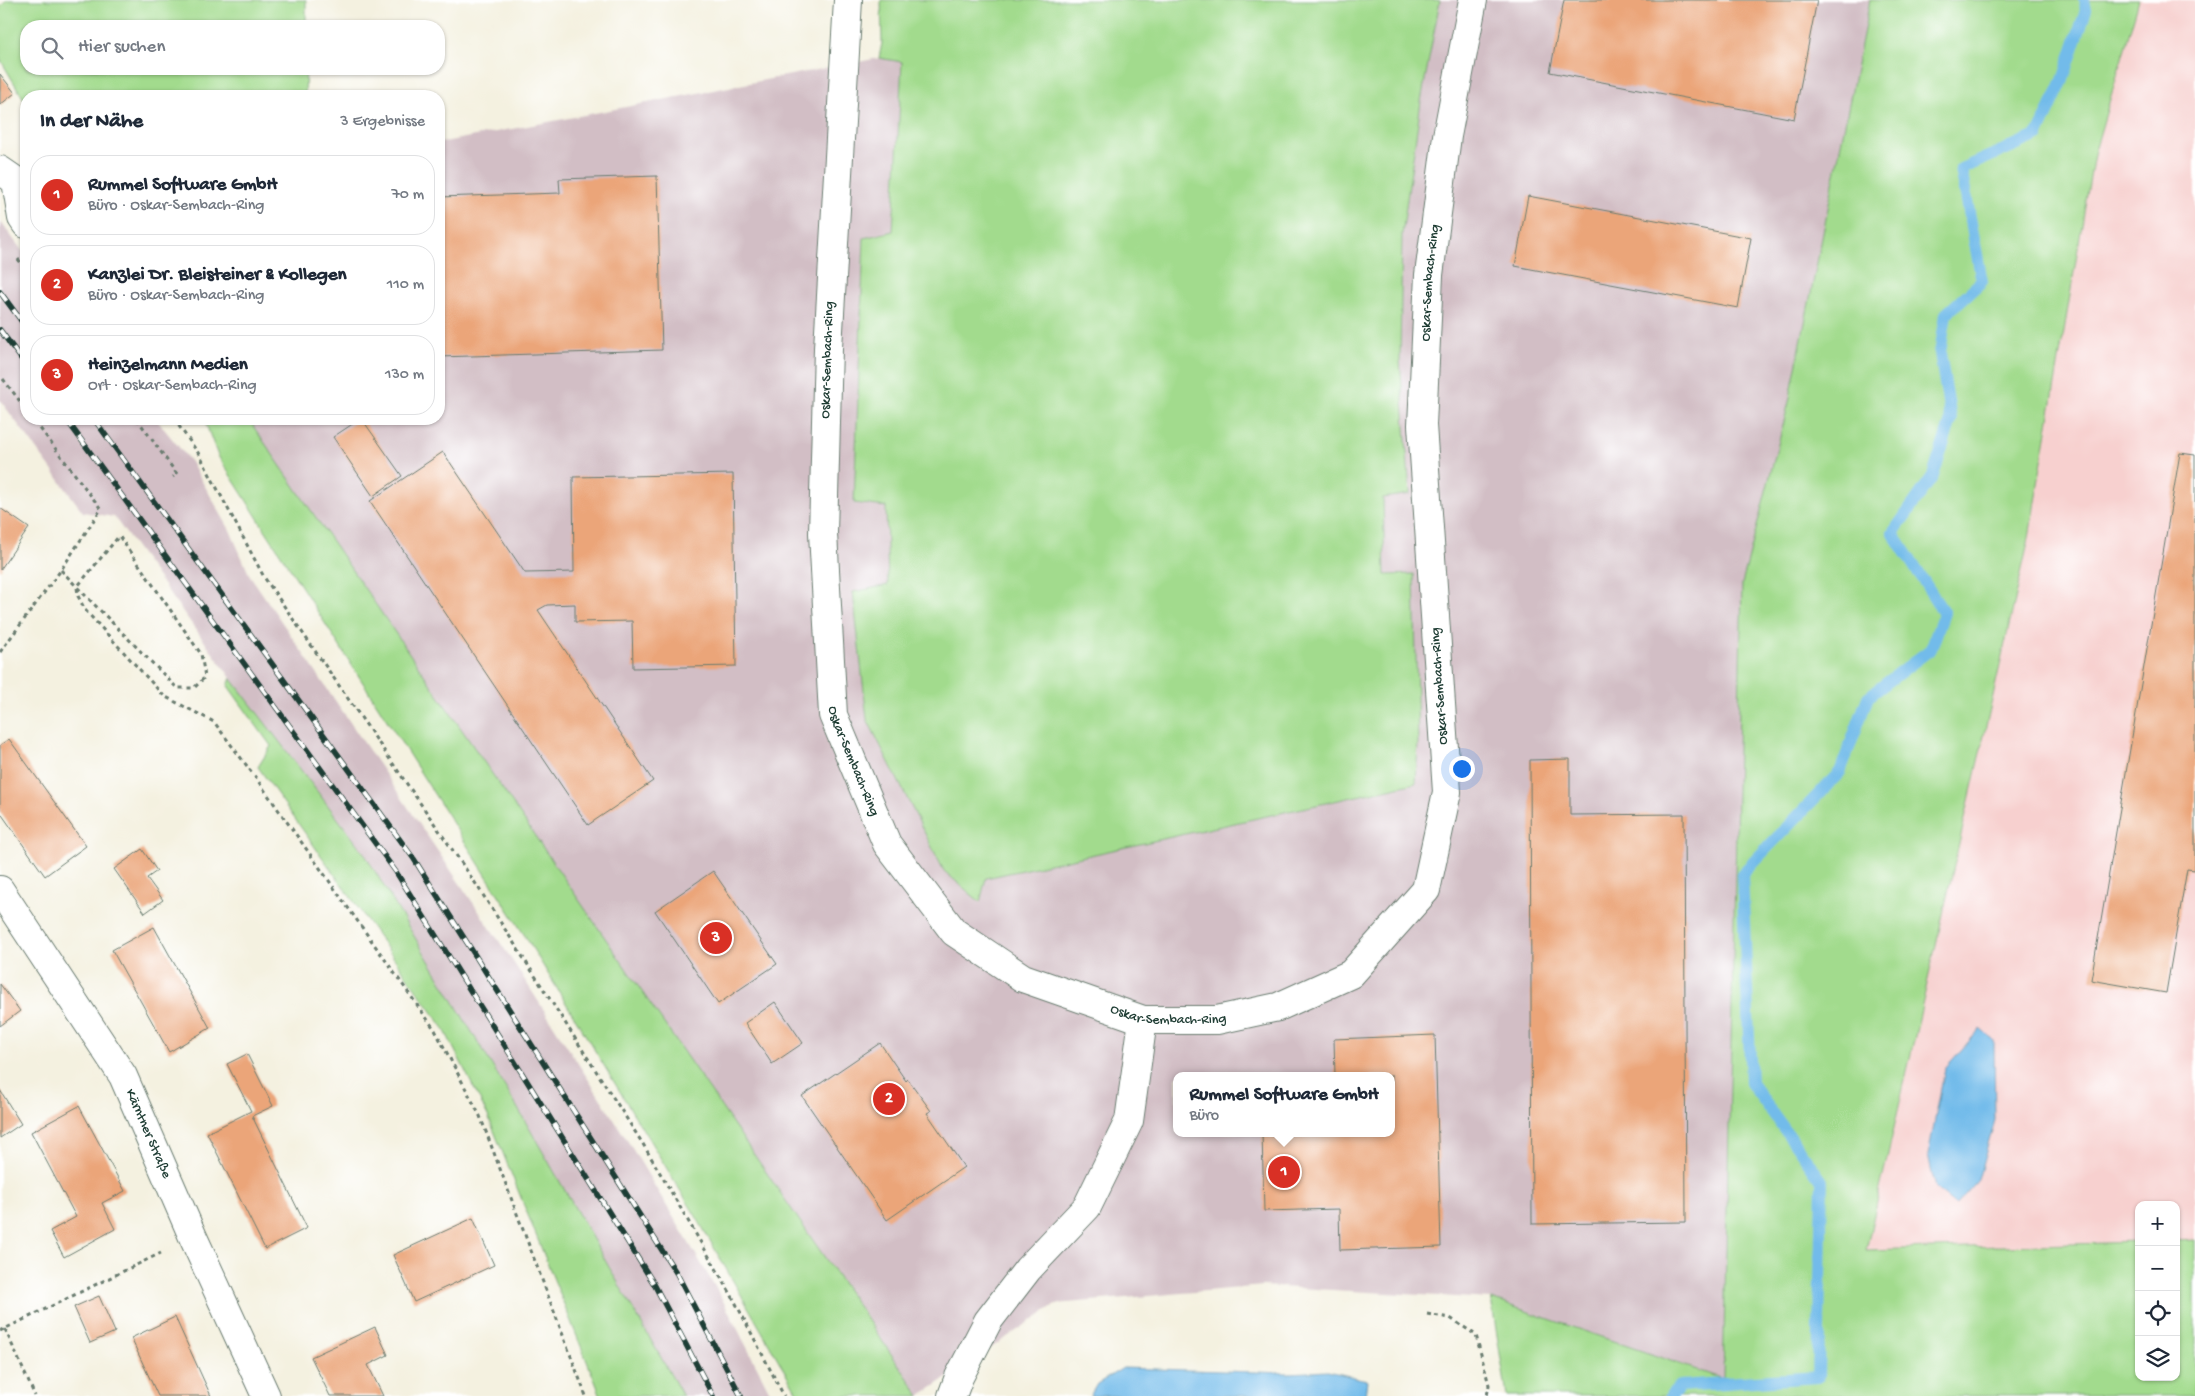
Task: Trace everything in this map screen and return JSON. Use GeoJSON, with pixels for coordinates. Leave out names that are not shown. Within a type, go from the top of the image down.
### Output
{"type":"FeatureCollection","features":[{"type":"Feature","properties":{"kind":"street","name":"Oskar-Sembach-Ring"},"geometry":{"type":"LineString","coordinates":[[848,0],[828,348],[823,533],[833,715],[887,844],[954,932],[1023,978],[1143,1020],[1217,1020],[1278,1007],[1351,974],[1426,890],[1447,792],[1422,425],[1429,275],[1447,136],[1473,0]]}},
{"type":"Feature","properties":{"kind":"street"},"geometry":{"type":"LineString","coordinates":[[0,170],[16,181],[20,206]]}},
{"type":"Feature","properties":{"kind":"street","name":"Kärntner Straße"},"geometry":{"type":"LineString","coordinates":[[0,890],[123,1076],[193,1237],[266,1396]]}},
{"type":"Feature","properties":{"kind":"street"},"geometry":{"type":"LineString","coordinates":[[952,1396],[959,1377],[988,1321],[1028,1269],[1087,1207],[1130,1122],[1143,1020]]}},
{"type":"Feature","properties":{"kind":"path"},"geometry":{"type":"LineString","coordinates":[[3,379],[20,401]]}},
{"type":"Feature","properties":{"kind":"path"},"geometry":{"type":"LineString","coordinates":[[0,652],[61,570],[101,509],[38,425]]}},
{"type":"Feature","properties":{"kind":"path"},"geometry":{"type":"LineString","coordinates":[[140,425],[177,474],[173,477]]}},
{"type":"Feature","properties":{"kind":"path"},"geometry":{"type":"LineString","coordinates":[[178,425],[199,454],[264,577],[474,881],[643,1144],[731,1294],[784,1396]]}},
{"type":"Feature","properties":{"kind":"path"},"geometry":{"type":"LineString","coordinates":[[61,570],[77,587],[177,688],[194,688],[205,677],[201,654],[119,536],[77,587],[78,596],[85,610],[164,696],[214,722],[435,1030],[480,1116],[586,1396]]}},
{"type":"Feature","properties":{"kind":"path"},"geometry":{"type":"LineString","coordinates":[[0,1331],[193,1237]]}},
{"type":"Feature","properties":{"kind":"path"},"geometry":{"type":"LineString","coordinates":[[1427,1314],[1450,1318],[1476,1335],[1489,1385],[1488,1396]]}},
{"type":"Feature","properties":{"kind":"path"},"geometry":{"type":"LineString","coordinates":[[5,1329],[35,1396]]}},
{"type":"Feature","properties":{"kind":"shaded area"},"geometry":{"type":"Polygon","coordinates":[[[1440,0],[1870,0],[1789,402],[1742,584],[1723,1379],[1491,1299],[1263,1286],[1056,1304],[920,1396],[253,425],[445,425],[445,142],[879,58],[902,61],[893,231],[855,503],[886,507],[888,586],[853,593],[867,719],[986,878],[1416,783],[1414,574],[1385,575],[1383,497],[1410,493],[1400,360],[1402,235],[1421,101],[1440,0]]]}},
{"type":"Feature","properties":{"kind":"shaded area"},"geometry":{"type":"Polygon","coordinates":[[[2139,0],[2195,0],[2195,1240],[2180,1241],[2180,1201],[2135,1201],[2135,1242],[1865,1251],[2028,543],[2094,154],[2139,0]]]}},
{"type":"Feature","properties":{"kind":"shaded area"},"geometry":{"type":"Polygon","coordinates":[[[0,221],[20,248],[20,425],[161,425],[191,462],[230,530],[249,574],[510,957],[629,1143],[720,1295],[772,1396],[683,1396],[517,1107],[364,853],[231,678],[114,517],[83,512],[0,400],[0,221]]]}},
{"type":"Feature","properties":{"kind":"green space"},"geometry":{"type":"Polygon","coordinates":[[[7,0],[306,0],[306,20],[20,20],[20,75],[306,75],[305,90],[20,90],[20,93],[0,59],[0,7],[7,0]]]}},
{"type":"Feature","properties":{"kind":"green space"},"geometry":{"type":"Polygon","coordinates":[[[881,0],[1440,0],[1421,101],[1402,235],[1400,360],[1410,494],[1383,498],[1385,575],[1414,574],[1418,742],[1416,783],[986,878],[980,902],[944,871],[867,719],[853,592],[888,585],[886,507],[854,503],[864,238],[893,231],[902,62],[879,58],[882,43],[881,0]]]}},
{"type":"Feature","properties":{"kind":"green space"},"geometry":{"type":"Polygon","coordinates":[[[1870,0],[2139,0],[2094,154],[2028,543],[1866,1250],[2135,1242],[2135,1381],[2180,1381],[2180,1241],[2195,1240],[2195,1396],[1507,1396],[1491,1299],[1723,1379],[1742,584],[1789,402],[1870,0]]]}},
{"type":"Feature","properties":{"kind":"green space"},"geometry":{"type":"Polygon","coordinates":[[[206,425],[253,425],[920,1396],[799,1396],[697,1218],[525,936],[218,456],[206,425]]]}},
{"type":"Feature","properties":{"kind":"green space"},"geometry":{"type":"Polygon","coordinates":[[[231,678],[364,853],[517,1107],[683,1396],[601,1396],[488,1116],[443,1027],[258,767],[271,746],[228,686],[231,678]]]}},
{"type":"Feature","properties":{"kind":"water"},"geometry":{"type":"Polygon","coordinates":[[[1980,1029],[1994,1041],[1995,1120],[1978,1180],[1956,1205],[1935,1188],[1928,1155],[1945,1068],[1980,1029]]]}},
{"type":"Feature","properties":{"kind":"water"},"geometry":{"type":"Polygon","coordinates":[[[1123,1368],[1288,1373],[1328,1371],[1367,1380],[1365,1396],[1090,1396],[1097,1384],[1123,1368]]]}},
{"type":"Feature","properties":{"kind":"building"},"geometry":{"type":"Polygon","coordinates":[[[1564,0],[1817,0],[1794,119],[1550,72],[1564,0]]]}},
{"type":"Feature","properties":{"kind":"building"},"geometry":{"type":"Polygon","coordinates":[[[0,74],[15,93],[0,105],[0,74]]]}},
{"type":"Feature","properties":{"kind":"building"},"geometry":{"type":"Polygon","coordinates":[[[657,176],[662,350],[445,357],[445,197],[560,193],[559,179],[657,176]]]}},
{"type":"Feature","properties":{"kind":"building"},"geometry":{"type":"Polygon","coordinates":[[[1528,196],[1751,238],[1738,308],[1515,266],[1528,196]]]}},
{"type":"Feature","properties":{"kind":"building"},"geometry":{"type":"Polygon","coordinates":[[[351,425],[366,425],[402,476],[373,496],[333,437],[351,425]]]}},
{"type":"Feature","properties":{"kind":"building"},"geometry":{"type":"Polygon","coordinates":[[[443,452],[525,573],[574,572],[573,477],[733,474],[736,666],[633,668],[632,621],[575,622],[575,604],[547,605],[538,610],[653,781],[588,825],[370,501],[443,452]]]}},
{"type":"Feature","properties":{"kind":"building"},"geometry":{"type":"Polygon","coordinates":[[[2180,453],[2195,455],[2195,870],[2187,869],[2166,993],[2091,980],[2180,453]]]}},
{"type":"Feature","properties":{"kind":"building"},"geometry":{"type":"Polygon","coordinates":[[[0,508],[29,528],[0,570],[0,508]]]}},
{"type":"Feature","properties":{"kind":"building"},"geometry":{"type":"Polygon","coordinates":[[[9,739],[86,846],[45,876],[0,812],[0,745],[9,739]]]}},
{"type":"Feature","properties":{"kind":"building"},"geometry":{"type":"Polygon","coordinates":[[[1570,759],[1570,815],[1684,814],[1686,1222],[1532,1224],[1530,760],[1570,759]]]}},
{"type":"Feature","properties":{"kind":"building"},"geometry":{"type":"Polygon","coordinates":[[[142,849],[157,871],[147,878],[163,900],[145,913],[114,869],[142,849]]]}},
{"type":"Feature","properties":{"kind":"building"},"geometry":{"type":"Polygon","coordinates":[[[713,871],[777,964],[718,1004],[655,911],[713,871]]]}},
{"type":"Feature","properties":{"kind":"building"},"geometry":{"type":"Polygon","coordinates":[[[154,927],[210,1028],[169,1052],[112,950],[154,927]]]}},
{"type":"Feature","properties":{"kind":"building"},"geometry":{"type":"Polygon","coordinates":[[[0,984],[20,1011],[0,1026],[0,984]]]}},
{"type":"Feature","properties":{"kind":"building"},"geometry":{"type":"Polygon","coordinates":[[[775,1002],[803,1043],[772,1064],[745,1023],[775,1002]]]}},
{"type":"Feature","properties":{"kind":"building"},"geometry":{"type":"Polygon","coordinates":[[[1435,1035],[1441,1247],[1340,1250],[1339,1209],[1264,1211],[1262,1137],[1395,1137],[1395,1072],[1335,1072],[1334,1039],[1435,1035]]]}},
{"type":"Feature","properties":{"kind":"building"},"geometry":{"type":"Polygon","coordinates":[[[880,1043],[906,1081],[908,1079],[931,1111],[927,1113],[964,1167],[887,1220],[802,1096],[880,1043]]]}},
{"type":"Feature","properties":{"kind":"building"},"geometry":{"type":"Polygon","coordinates":[[[247,1054],[273,1106],[252,1116],[307,1228],[265,1249],[207,1133],[251,1111],[227,1064],[247,1054]]]}},
{"type":"Feature","properties":{"kind":"building"},"geometry":{"type":"Polygon","coordinates":[[[0,1090],[21,1124],[0,1138],[0,1090]]]}},
{"type":"Feature","properties":{"kind":"building"},"geometry":{"type":"Polygon","coordinates":[[[79,1106],[125,1191],[102,1203],[115,1229],[64,1257],[50,1231],[76,1217],[31,1132],[79,1106]]]}},
{"type":"Feature","properties":{"kind":"building"},"geometry":{"type":"Polygon","coordinates":[[[473,1218],[494,1265],[414,1302],[393,1255],[473,1218]]]}},
{"type":"Feature","properties":{"kind":"building"},"geometry":{"type":"Polygon","coordinates":[[[99,1296],[115,1332],[90,1343],[74,1307],[99,1296]]]}},
{"type":"Feature","properties":{"kind":"building"},"geometry":{"type":"Polygon","coordinates":[[[175,1317],[211,1396],[158,1396],[131,1338],[175,1317]]]}},
{"type":"Feature","properties":{"kind":"building"},"geometry":{"type":"Polygon","coordinates":[[[375,1327],[388,1355],[368,1365],[383,1396],[330,1396],[311,1357],[375,1327]]]}},
{"type":"Feature","properties":{"kind":"waterway"},"geometry":{"type":"LineString","coordinates":[[1671,1396],[1680,1386],[1818,1377],[1822,1181],[1751,1083],[1742,874],[1840,772],[1868,697],[1931,649],[1944,613],[1893,533],[1933,476],[1951,420],[1940,353],[1946,314],[1982,281],[1961,169],[2038,135],[2063,80],[2086,10],[2084,0]]}},
{"type":"Feature","properties":{"kind":"railway"},"geometry":{"type":"LineString","coordinates":[[0,292],[20,319]]}},
{"type":"Feature","properties":{"kind":"railway"},"geometry":{"type":"LineString","coordinates":[[0,330],[20,357]]}},
{"type":"Feature","properties":{"kind":"railway"},"geometry":{"type":"LineString","coordinates":[[70,425],[396,872],[654,1284],[713,1396]]}},
{"type":"Feature","properties":{"kind":"railway"},"geometry":{"type":"LineString","coordinates":[[98,425],[414,859],[677,1274],[741,1396]]}},
{"type":"Feature","properties":{"kind":"place","name":"Heinzelmann Medien"},"geometry":{"type":"Point","coordinates":[716,938]}},
{"type":"Feature","properties":{"kind":"place","name":"Kanzlei Dr. Bleisteiner & Kollegen"},"geometry":{"type":"Point","coordinates":[889,1099]}},
{"type":"Feature","properties":{"kind":"place","name":"Rummel Software GmbH"},"geometry":{"type":"Point","coordinates":[1284,1172]}}]}
